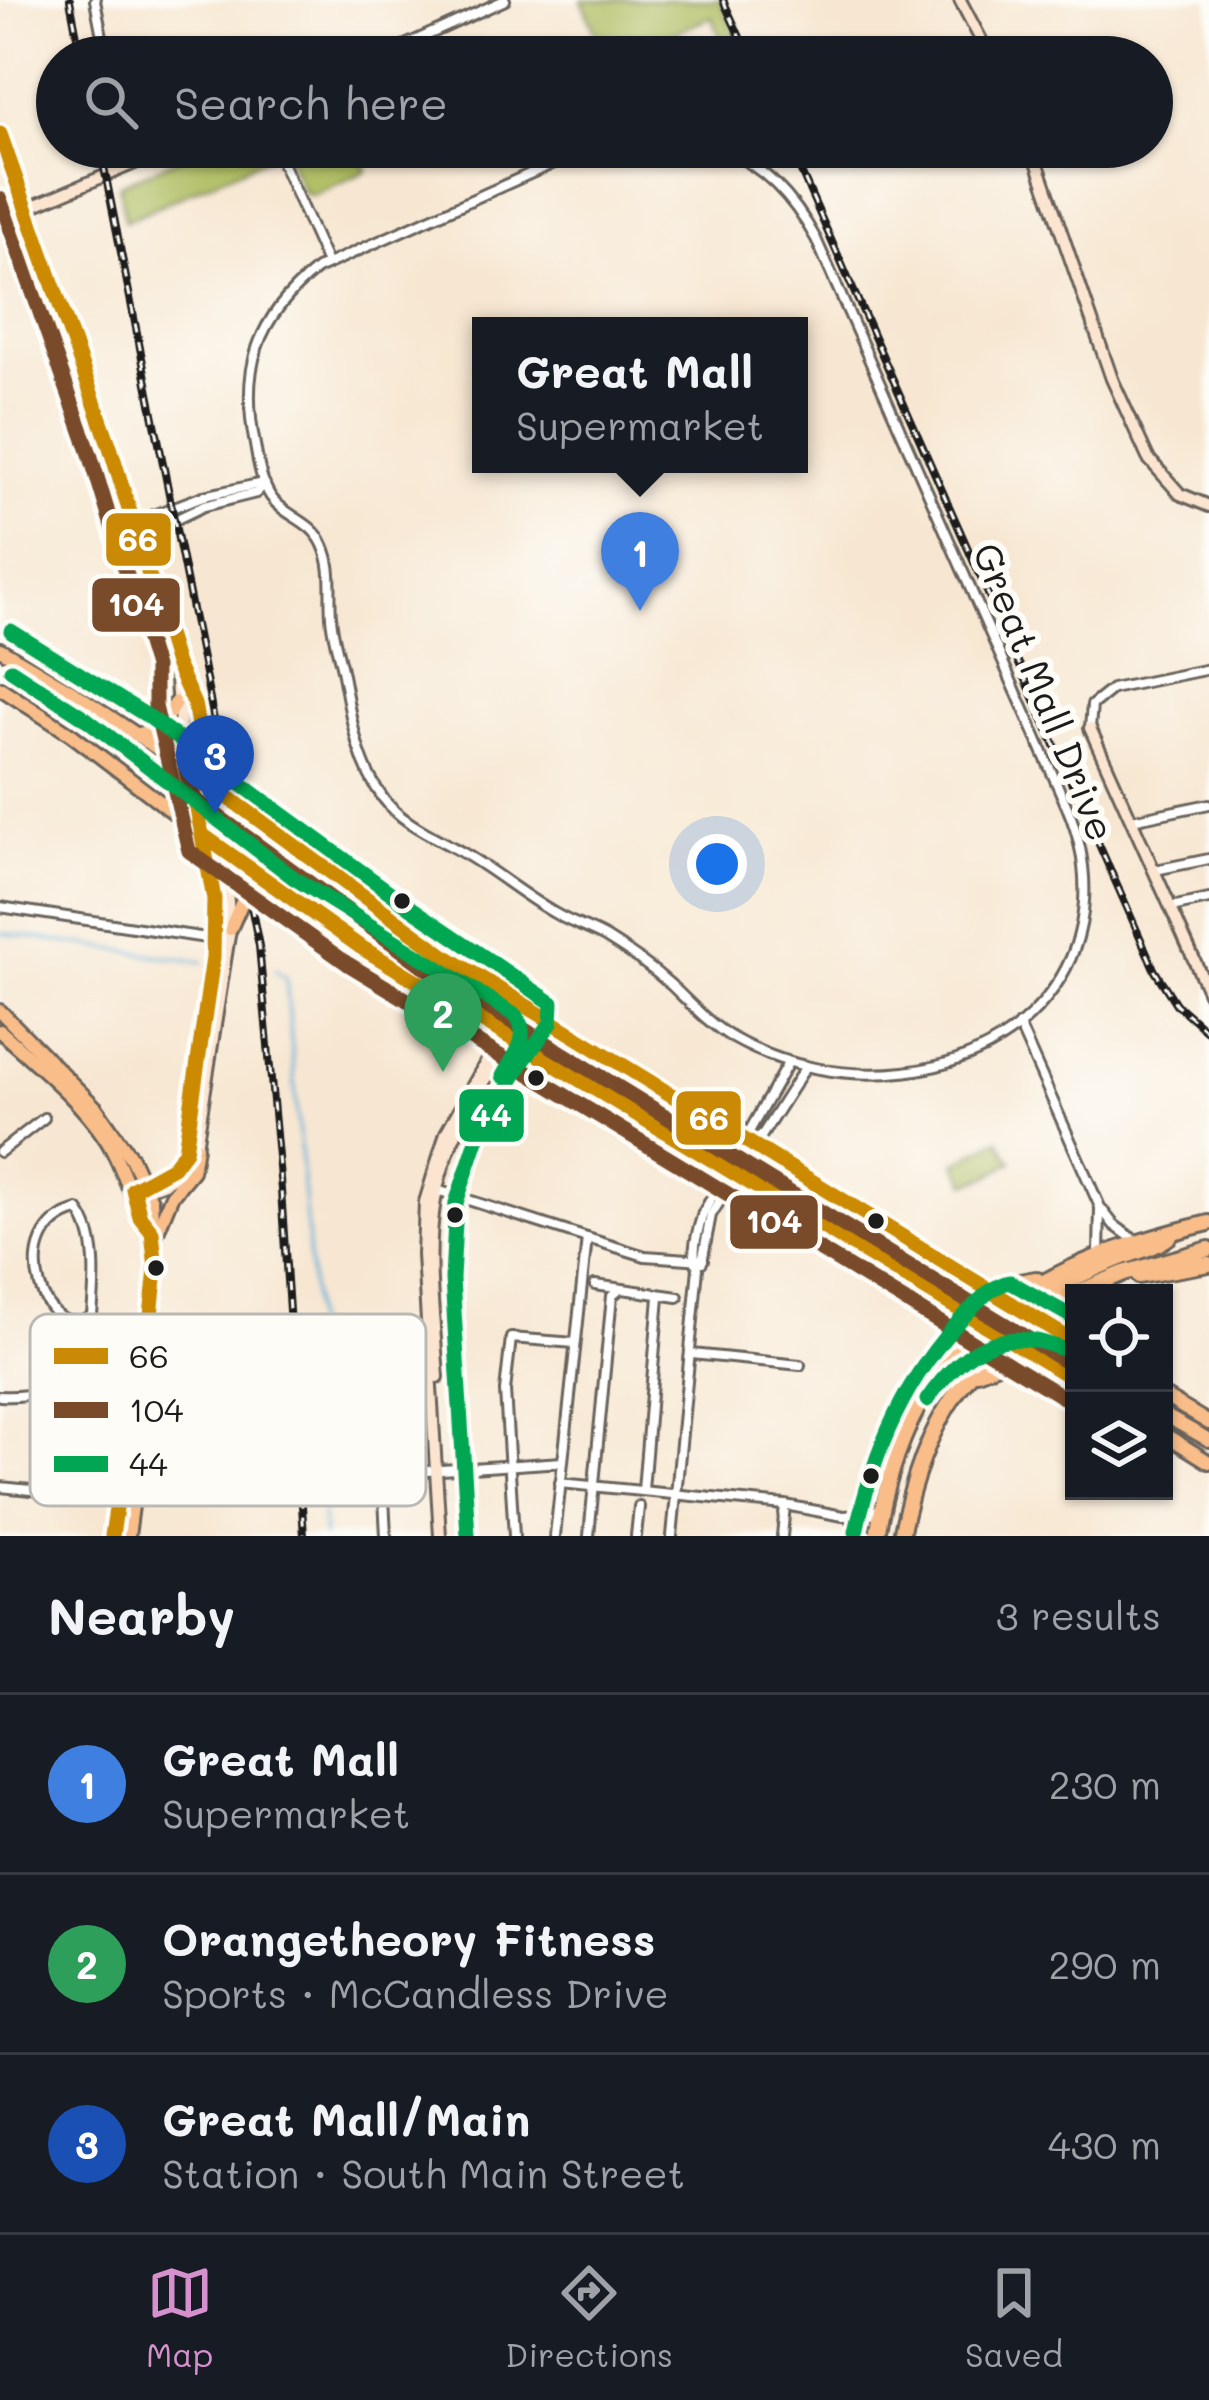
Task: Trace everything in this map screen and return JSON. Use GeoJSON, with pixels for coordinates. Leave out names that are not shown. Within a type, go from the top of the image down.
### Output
{"type":"FeatureCollection","features":[{"type":"Feature","properties":{"kind":"highway"},"geometry":{"type":"LineString","coordinates":[[985,1288],[1047,1277],[1099,1253],[1209,1222]]}},
{"type":"Feature","properties":{"kind":"highway"},"geometry":{"type":"LineString","coordinates":[[1022,1310],[1085,1273],[1160,1245],[1179,1230]]}},
{"type":"Feature","properties":{"kind":"highway"},"geometry":{"type":"LineString","coordinates":[[1098,1284],[1209,1249]]}},
{"type":"Feature","properties":{"kind":"highway"},"geometry":{"type":"LineString","coordinates":[[1104,1281],[1209,1264]]}},
{"type":"Feature","properties":{"kind":"highway"},"geometry":{"type":"LineString","coordinates":[[902,1536],[927,1439],[1047,1277]]}},
{"type":"Feature","properties":{"kind":"highway"},"geometry":{"type":"LineString","coordinates":[[873,1536],[893,1463],[937,1377],[983,1324],[1065,1298]]}},
{"type":"Feature","properties":{"kind":"highway"},"geometry":{"type":"LineString","coordinates":[[951,1305],[959,1335],[953,1358]]}},
{"type":"Feature","properties":{"kind":"highway"},"geometry":{"type":"LineString","coordinates":[[972,1374],[1013,1358],[1045,1361]]}},
{"type":"Feature","properties":{"kind":"main road"},"geometry":{"type":"LineString","coordinates":[[960,0],[980,36]]}},
{"type":"Feature","properties":{"kind":"main road"},"geometry":{"type":"LineString","coordinates":[[0,134],[134,523],[176,664],[194,704],[224,851],[230,929]]}},
{"type":"Feature","properties":{"kind":"main road"},"geometry":{"type":"LineString","coordinates":[[0,220],[126,168]]}},
{"type":"Feature","properties":{"kind":"main road"},"geometry":{"type":"LineString","coordinates":[[1039,168],[1112,379],[1148,458],[1180,494],[1209,506]]}},
{"type":"Feature","properties":{"kind":"main road"},"geometry":{"type":"LineString","coordinates":[[0,649],[210,784],[448,958],[519,1004],[745,1137],[1065,1336]]}},
{"type":"Feature","properties":{"kind":"main road"},"geometry":{"type":"LineString","coordinates":[[153,1314],[153,1236],[172,1195],[193,1172],[213,939],[214,899],[176,702],[176,664]]}},
{"type":"Feature","properties":{"kind":"main road"},"geometry":{"type":"LineString","coordinates":[[0,688],[72,735],[281,895],[1065,1373]]}},
{"type":"Feature","properties":{"kind":"main road"},"geometry":{"type":"LineString","coordinates":[[137,735],[162,725],[176,702]]}},
{"type":"Feature","properties":{"kind":"main road"},"geometry":{"type":"LineString","coordinates":[[1090,728],[1209,993]]}},
{"type":"Feature","properties":{"kind":"main road"},"geometry":{"type":"LineString","coordinates":[[204,836],[274,831]]}},
{"type":"Feature","properties":{"kind":"main road"},"geometry":{"type":"LineString","coordinates":[[141,1186],[173,1167],[185,1151],[230,929],[242,902],[258,895],[281,895]]}},
{"type":"Feature","properties":{"kind":"main road"},"geometry":{"type":"LineString","coordinates":[[444,1536],[431,1256],[436,1190],[458,1131],[508,1036],[519,1004]]}},
{"type":"Feature","properties":{"kind":"main road"},"geometry":{"type":"LineString","coordinates":[[0,1011],[58,1077],[141,1186],[140,1217],[153,1236]]}},
{"type":"Feature","properties":{"kind":"main road"},"geometry":{"type":"LineString","coordinates":[[440,1470],[423,1230],[430,1175],[446,1132],[508,1036],[533,1012]]}},
{"type":"Feature","properties":{"kind":"main road"},"geometry":{"type":"LineString","coordinates":[[0,1030],[58,1077]]}},
{"type":"Feature","properties":{"kind":"main road"},"geometry":{"type":"LineString","coordinates":[[141,1186],[165,1184],[181,1172],[196,1147]]}},
{"type":"Feature","properties":{"kind":"main road"},"geometry":{"type":"LineString","coordinates":[[1173,1402],[1209,1424]]}},
{"type":"Feature","properties":{"kind":"main road"},"geometry":{"type":"LineString","coordinates":[[1173,1420],[1209,1441]]}},
{"type":"Feature","properties":{"kind":"main road"},"geometry":{"type":"LineString","coordinates":[[1173,1440],[1209,1462]]}},
{"type":"Feature","properties":{"kind":"main road"},"geometry":{"type":"LineString","coordinates":[[112,1536],[116,1506]]}},
{"type":"Feature","properties":{"kind":"main road"},"geometry":{"type":"LineString","coordinates":[[128,1536],[132,1506]]}},
{"type":"Feature","properties":{"kind":"street"},"geometry":{"type":"LineString","coordinates":[[95,0],[102,36]]}},
{"type":"Feature","properties":{"kind":"street"},"geometry":{"type":"LineString","coordinates":[[425,36],[505,0]]}},
{"type":"Feature","properties":{"kind":"street"},"geometry":{"type":"LineString","coordinates":[[106,177],[108,168]]}},
{"type":"Feature","properties":{"kind":"street"},"geometry":{"type":"LineString","coordinates":[[284,168],[327,263]]}},
{"type":"Feature","properties":{"kind":"street"},"geometry":{"type":"LineString","coordinates":[[265,484],[248,409],[251,366],[278,308],[327,263],[542,168]]}},
{"type":"Feature","properties":{"kind":"street","name":"Great Mall Drive"},"geometry":{"type":"LineString","coordinates":[[265,484],[273,501],[310,526],[324,547],[332,584],[331,622],[353,732],[368,772],[389,805],[556,914],[631,954],[733,1038],[788,1063],[855,1075],[920,1069],[972,1051],[1018,1025],[1056,985],[1078,939],[1085,882],[1075,827],[816,239],[770,177],[755,168]]}},
{"type":"Feature","properties":{"kind":"street"},"geometry":{"type":"LineString","coordinates":[[134,523],[203,496],[265,484]]}},
{"type":"Feature","properties":{"kind":"street"},"geometry":{"type":"LineString","coordinates":[[134,523],[156,529],[204,506],[256,493],[265,484]]}},
{"type":"Feature","properties":{"kind":"street"},"geometry":{"type":"LineString","coordinates":[[1090,728],[1092,705],[1106,691],[1209,669]]}},
{"type":"Feature","properties":{"kind":"street"},"geometry":{"type":"LineString","coordinates":[[1132,820],[1209,804]]}},
{"type":"Feature","properties":{"kind":"street"},"geometry":{"type":"LineString","coordinates":[[1155,870],[1209,859]]}},
{"type":"Feature","properties":{"kind":"street"},"geometry":{"type":"LineString","coordinates":[[1171,907],[1209,899]]}},
{"type":"Feature","properties":{"kind":"street"},"geometry":{"type":"LineString","coordinates":[[0,907],[213,939]]}},
{"type":"Feature","properties":{"kind":"street"},"geometry":{"type":"LineString","coordinates":[[1018,1025],[1100,1208],[1136,1241]]}},
{"type":"Feature","properties":{"kind":"street"},"geometry":{"type":"LineString","coordinates":[[671,1536],[698,1262],[711,1215],[745,1137],[788,1063]]}},
{"type":"Feature","properties":{"kind":"street"},"geometry":{"type":"LineString","coordinates":[[732,1172],[759,1146],[806,1068]]}},
{"type":"Feature","properties":{"kind":"street"},"geometry":{"type":"LineString","coordinates":[[0,1152],[44,1118]]}},
{"type":"Feature","properties":{"kind":"street"},"geometry":{"type":"LineString","coordinates":[[436,1190],[645,1256],[698,1262]]}},
{"type":"Feature","properties":{"kind":"street"},"geometry":{"type":"LineString","coordinates":[[1099,1253],[1100,1208]]}},
{"type":"Feature","properties":{"kind":"street"},"geometry":{"type":"LineString","coordinates":[[57,1314],[47,1308],[30,1276],[29,1261],[40,1231],[51,1219],[79,1210],[93,1257],[92,1314]]}},
{"type":"Feature","properties":{"kind":"street"},"geometry":{"type":"LineString","coordinates":[[555,1536],[587,1238]]}},
{"type":"Feature","properties":{"kind":"street"},"geometry":{"type":"LineString","coordinates":[[595,1285],[678,1297]]}},
{"type":"Feature","properties":{"kind":"street"},"geometry":{"type":"LineString","coordinates":[[589,1536],[612,1296],[618,1291]]}},
{"type":"Feature","properties":{"kind":"street"},"geometry":{"type":"LineString","coordinates":[[643,1490],[659,1297]]}},
{"type":"Feature","properties":{"kind":"street"},"geometry":{"type":"LineString","coordinates":[[514,1536],[505,1391],[511,1338],[575,1343]]}},
{"type":"Feature","properties":{"kind":"street"},"geometry":{"type":"LineString","coordinates":[[692,1354],[800,1365]]}},
{"type":"Feature","properties":{"kind":"street"},"geometry":{"type":"LineString","coordinates":[[0,1396],[30,1395]]}},
{"type":"Feature","properties":{"kind":"street"},"geometry":{"type":"LineString","coordinates":[[426,1471],[562,1462]]}},
{"type":"Feature","properties":{"kind":"street"},"geometry":{"type":"LineString","coordinates":[[560,1483],[785,1504],[843,1516],[873,1536]]}},
{"type":"Feature","properties":{"kind":"street"},"geometry":{"type":"LineString","coordinates":[[0,1487],[30,1490]]}},
{"type":"Feature","properties":{"kind":"street"},"geometry":{"type":"LineString","coordinates":[[782,1536],[785,1504]]}},
{"type":"Feature","properties":{"kind":"street"},"geometry":{"type":"LineString","coordinates":[[384,1506],[386,1536]]}},
{"type":"Feature","properties":{"kind":"street"},"geometry":{"type":"LineString","coordinates":[[843,1516],[872,1514],[882,1506]]}},
{"type":"Feature","properties":{"kind":"street"},"geometry":{"type":"LineString","coordinates":[[636,1536],[639,1507]]}},
{"type":"Feature","properties":{"kind":"green space"},"geometry":{"type":"Polygon","coordinates":[[[582,0],[720,0],[736,36],[720,36],[711,17],[668,36],[597,36],[582,0]]]}},
{"type":"Feature","properties":{"kind":"green space"},"geometry":{"type":"Polygon","coordinates":[[[157,168],[243,168],[125,221],[119,185],[157,168]]]}},
{"type":"Feature","properties":{"kind":"green space"},"geometry":{"type":"Polygon","coordinates":[[[292,168],[367,171],[312,195],[303,192],[292,168]]]}},
{"type":"Feature","properties":{"kind":"green space"},"geometry":{"type":"Polygon","coordinates":[[[257,833],[491,996],[500,1004],[500,1011],[413,962],[373,947],[245,856],[241,835],[257,833]]]}},
{"type":"Feature","properties":{"kind":"green space"},"geometry":{"type":"Polygon","coordinates":[[[548,1033],[715,1130],[726,1141],[725,1147],[718,1149],[551,1056],[538,1038],[548,1033]]]}},
{"type":"Feature","properties":{"kind":"green space"},"geometry":{"type":"Polygon","coordinates":[[[999,1139],[1012,1162],[967,1183],[956,1163],[999,1139]]]}},
{"type":"Feature","properties":{"kind":"green space"},"geometry":{"type":"Polygon","coordinates":[[[770,1169],[979,1293],[983,1304],[794,1202],[759,1173],[770,1169]]]}},
{"type":"Feature","properties":{"kind":"waterway"},"geometry":{"type":"LineString","coordinates":[[0,933],[203,962]]}},
{"type":"Feature","properties":{"kind":"waterway"},"geometry":{"type":"LineString","coordinates":[[275,970],[286,978],[313,1314]]}},
{"type":"Feature","properties":{"kind":"waterway"},"geometry":{"type":"LineString","coordinates":[[322,1506],[324,1536]]}},
{"type":"Feature","properties":{"kind":"railway"},"geometry":{"type":"LineString","coordinates":[[70,0],[77,36]]}},
{"type":"Feature","properties":{"kind":"railway"},"geometry":{"type":"LineString","coordinates":[[723,0],[739,36]]}},
{"type":"Feature","properties":{"kind":"railway"},"geometry":{"type":"LineString","coordinates":[[104,168],[259,946],[289,1314]]}},
{"type":"Feature","properties":{"kind":"railway"},"geometry":{"type":"LineString","coordinates":[[799,168],[1155,971],[1176,1004],[1209,1033]]}},
{"type":"Feature","properties":{"kind":"railway"},"geometry":{"type":"LineString","coordinates":[[302,1506],[304,1536]]}},
{"type":"Feature","properties":{"kind":"transit line","name":"66"},"geometry":{"type":"LineString","coordinates":[[0,134],[110,447],[176,664],[194,704],[210,784],[448,958],[1065,1336]]}},
{"type":"Feature","properties":{"kind":"transit line","name":"104"},"geometry":{"type":"LineString","coordinates":[[0,199],[90,454],[155,667],[155,706],[189,851],[348,964],[1063,1397]]}},
{"type":"Feature","properties":{"kind":"transit line","name":"44"},"geometry":{"type":"LineString","coordinates":[[11,631],[149,717],[410,907],[552,1003],[551,1023],[477,1140],[456,1203],[452,1279],[468,1535]]}},
{"type":"Feature","properties":{"kind":"transit line","name":"44"},"geometry":{"type":"LineString","coordinates":[[11,670],[85,718],[294,878],[516,1016],[522,1039],[503,1076]]}},
{"type":"Feature","properties":{"kind":"transit line","name":"104"},"geometry":{"type":"LineString","coordinates":[[183,755],[196,800],[437,976],[1063,1360]]}},
{"type":"Feature","properties":{"kind":"transit line","name":"66"},"geometry":{"type":"LineString","coordinates":[[151,1314],[156,1269],[152,1232],[140,1217],[133,1189],[173,1167],[185,1151],[213,958],[214,899],[188,760]]}},
{"type":"Feature","properties":{"kind":"transit line","name":"66"},"geometry":{"type":"LineString","coordinates":[[204,836],[359,946],[1065,1374]]}},
{"type":"Feature","properties":{"kind":"transit line","name":"44"},"geometry":{"type":"LineString","coordinates":[[856,1532],[872,1472],[895,1415],[944,1338],[980,1300],[1010,1282],[1065,1313]]}},
{"type":"Feature","properties":{"kind":"transit line","name":"44"},"geometry":{"type":"LineString","coordinates":[[927,1400],[957,1365],[991,1344],[1029,1340],[1065,1351]]}},
{"type":"Feature","properties":{"kind":"transit line","name":"66"},"geometry":{"type":"LineString","coordinates":[[112,1536],[116,1506]]}},
{"type":"Feature","properties":{"kind":"place","name":"Great Mall"},"geometry":{"type":"Point","coordinates":[640,611]}},
{"type":"Feature","properties":{"kind":"place","name":"Great Mall/Main"},"geometry":{"type":"Point","coordinates":[215,814]}},
{"type":"Feature","properties":{"kind":"place","name":"Orangetheory Fitness"},"geometry":{"type":"Point","coordinates":[443,1072]}}]}
